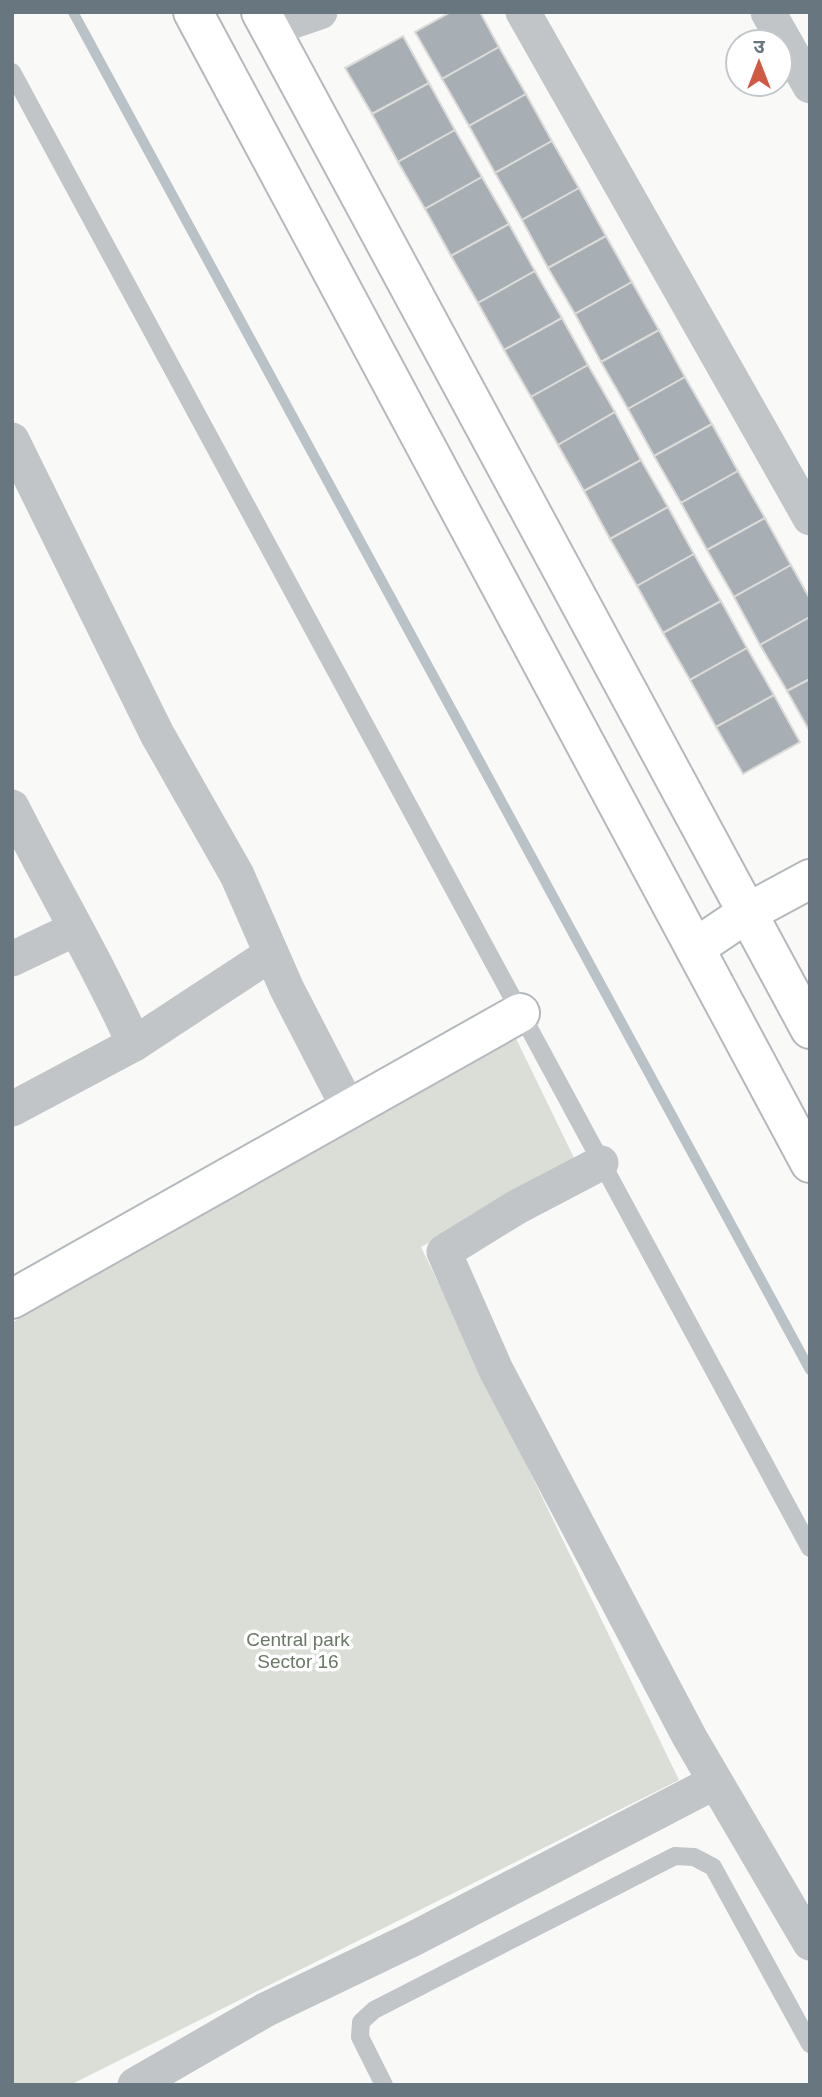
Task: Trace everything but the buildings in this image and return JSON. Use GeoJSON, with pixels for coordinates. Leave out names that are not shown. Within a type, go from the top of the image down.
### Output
{"type":"FeatureCollection","features":[{"type":"Feature","properties":{"kind":"street"},"geometry":{"type":"LineString","coordinates":[[193,12],[810,1163]]}},
{"type":"Feature","properties":{"kind":"street"},"geometry":{"type":"LineString","coordinates":[[320,12],[266,21],[810,1029]]}},
{"type":"Feature","properties":{"kind":"street"},"geometry":{"type":"LineString","coordinates":[[523,12],[810,518]]}},
{"type":"Feature","properties":{"kind":"street"},"geometry":{"type":"LineString","coordinates":[[768,12],[810,86]]}},
{"type":"Feature","properties":{"kind":"street"},"geometry":{"type":"LineString","coordinates":[[12,440],[157,734],[237,875],[271,954],[349,1109]]}},
{"type":"Feature","properties":{"kind":"street"},"geometry":{"type":"LineString","coordinates":[[12,807],[75,929],[106,980],[134,1044]]}},
{"type":"Feature","properties":{"kind":"street"},"geometry":{"type":"LineString","coordinates":[[695,948],[747,913],[810,879]]}},
{"type":"Feature","properties":{"kind":"street"},"geometry":{"type":"LineString","coordinates":[[12,959],[75,929]]}},
{"type":"Feature","properties":{"kind":"street"},"geometry":{"type":"LineString","coordinates":[[12,1109],[134,1044],[271,954]]}},
{"type":"Feature","properties":{"kind":"street"},"geometry":{"type":"LineString","coordinates":[[12,1299],[520,1013]]}},
{"type":"Feature","properties":{"kind":"street"},"geometry":{"type":"LineString","coordinates":[[601,1163],[517,1208],[444,1252],[496,1370],[715,1782],[810,1943]]}},
{"type":"Feature","properties":{"kind":"street"},"geometry":{"type":"LineString","coordinates":[[135,2085],[265,2010],[414,1939],[715,1782]]}},
{"type":"Feature","properties":{"kind":"lane"},"geometry":{"type":"LineString","coordinates":[[12,72],[810,1548]]}},
{"type":"Feature","properties":{"kind":"lane"},"geometry":{"type":"LineString","coordinates":[[384,2085],[360,2037],[361,2022],[373,2010],[675,1856],[694,1857],[713,1867],[810,2044]]}},
{"type":"Feature","properties":{"kind":"green space","name":"Central park Sector 16"},"geometry":{"type":"Polygon","coordinates":[[[507,1020],[576,1162],[421,1247],[679,1780],[70,2085],[12,2085],[12,1323],[507,1020]]]}},
{"type":"Feature","properties":{"kind":"waterway"},"geometry":{"type":"LineString","coordinates":[[73,12],[810,1370]]}}]}
